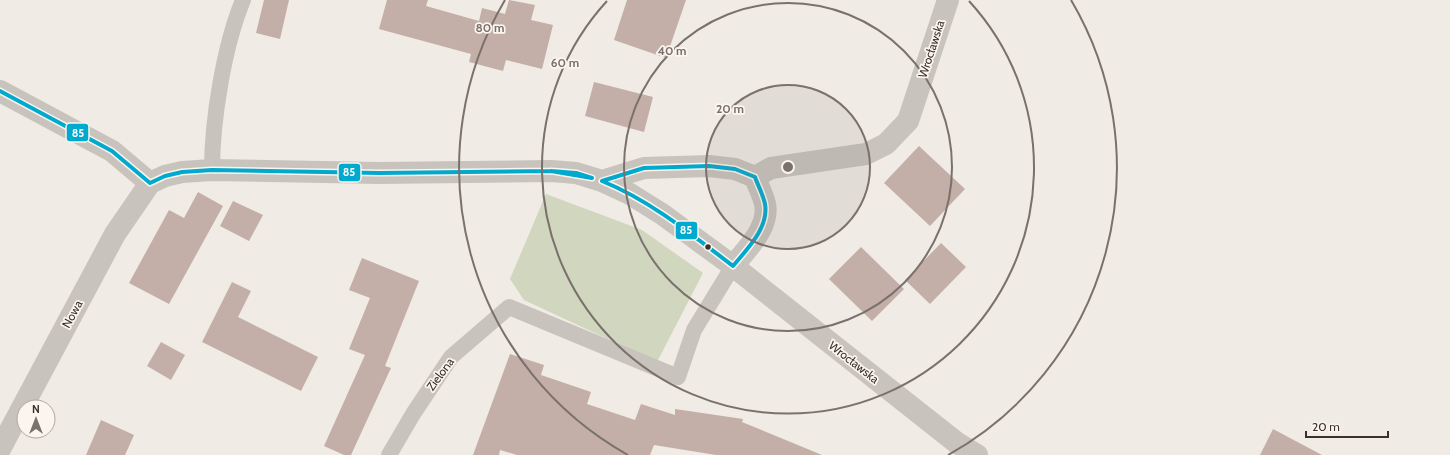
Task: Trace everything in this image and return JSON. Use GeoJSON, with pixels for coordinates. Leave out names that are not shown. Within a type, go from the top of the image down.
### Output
{"type":"FeatureCollection","features":[{"type":"Feature","properties":{"kind":"street","name":"Wrocławska"},"geometry":{"type":"LineString","coordinates":[[755,177],[771,168],[866,154],[886,144],[908,121],[948,0]]}},
{"type":"Feature","properties":{"kind":"street"},"geometry":{"type":"LineString","coordinates":[[0,91],[112,152],[150,184]]}},
{"type":"Feature","properties":{"kind":"street"},"geometry":{"type":"LineString","coordinates":[[602,181],[644,168],[710,166],[734,169],[755,177],[766,204],[764,220],[757,236],[732,266]]}},
{"type":"Feature","properties":{"kind":"street","name":"Wrocławska"},"geometry":{"type":"LineString","coordinates":[[150,184],[165,176],[182,172],[212,170],[379,172],[550,171],[576,173],[602,181],[630,194],[662,214],[732,266],[957,443],[977,455]]}},
{"type":"Feature","properties":{"kind":"street","name":"Nowa"},"geometry":{"type":"LineString","coordinates":[[0,449],[115,234],[150,184]]}},
{"type":"Feature","properties":{"kind":"lane"},"geometry":{"type":"LineString","coordinates":[[212,170],[212,142],[221,84],[235,19],[243,0]]}},
{"type":"Feature","properties":{"kind":"lane","name":"Zielona"},"geometry":{"type":"LineString","coordinates":[[389,455],[413,414],[451,357],[509,307],[678,377],[694,330],[732,266]]}},
{"type":"Feature","properties":{"kind":"green space"},"geometry":{"type":"Polygon","coordinates":[[[546,194],[642,230],[703,273],[657,362],[524,300],[510,279],[546,194]]]}},
{"type":"Feature","properties":{"kind":"building"},"geometry":{"type":"Polygon","coordinates":[[[264,0],[289,0],[280,39],[256,33],[264,0]]]}},
{"type":"Feature","properties":{"kind":"building"},"geometry":{"type":"Polygon","coordinates":[[[387,0],[428,0],[426,6],[479,21],[482,8],[505,14],[509,0],[535,5],[531,20],[553,25],[542,69],[506,60],[503,71],[469,62],[471,54],[379,29],[387,0]]]}},
{"type":"Feature","properties":{"kind":"building"},"geometry":{"type":"Polygon","coordinates":[[[627,0],[686,0],[666,58],[614,40],[627,0]]]}},
{"type":"Feature","properties":{"kind":"building"},"geometry":{"type":"Polygon","coordinates":[[[594,82],[653,97],[644,132],[585,116],[594,82]]]}},
{"type":"Feature","properties":{"kind":"building"},"geometry":{"type":"Polygon","coordinates":[[[919,146],[965,189],[930,226],[884,183],[919,146]]]}},
{"type":"Feature","properties":{"kind":"building"},"geometry":{"type":"Polygon","coordinates":[[[198,192],[223,206],[169,304],[129,283],[169,210],[184,218],[198,192]]]}},
{"type":"Feature","properties":{"kind":"building"},"geometry":{"type":"Polygon","coordinates":[[[233,201],[263,215],[249,241],[220,226],[233,201]]]}},
{"type":"Feature","properties":{"kind":"building"},"geometry":{"type":"Polygon","coordinates":[[[941,243],[966,267],[930,304],[905,280],[941,243]]]}},
{"type":"Feature","properties":{"kind":"building"},"geometry":{"type":"Polygon","coordinates":[[[861,247],[904,289],[872,321],[829,279],[861,247]]]}},
{"type":"Feature","properties":{"kind":"building"},"geometry":{"type":"Polygon","coordinates":[[[362,258],[419,281],[385,366],[391,368],[351,455],[344,455],[324,446],[365,355],[349,349],[370,298],[349,290],[362,258]]]}},
{"type":"Feature","properties":{"kind":"building"},"geometry":{"type":"Polygon","coordinates":[[[232,282],[251,291],[238,317],[318,357],[301,391],[202,342],[232,282]]]}},
{"type":"Feature","properties":{"kind":"building"},"geometry":{"type":"Polygon","coordinates":[[[161,342],[185,355],[171,380],[147,366],[161,342]]]}},
{"type":"Feature","properties":{"kind":"building"},"geometry":{"type":"Polygon","coordinates":[[[510,354],[544,365],[541,375],[591,392],[587,404],[635,420],[641,404],[675,415],[675,409],[743,419],[742,422],[822,455],[716,455],[654,445],[650,455],[517,455],[500,450],[499,455],[473,455],[510,354]]]}},
{"type":"Feature","properties":{"kind":"building"},"geometry":{"type":"Polygon","coordinates":[[[101,420],[134,435],[125,455],[86,455],[101,420]]]}},
{"type":"Feature","properties":{"kind":"building"},"geometry":{"type":"Polygon","coordinates":[[[1273,429],[1322,455],[1260,455],[1273,429]]]}},
{"type":"Feature","properties":{"kind":"transit line","name":"85"},"geometry":{"type":"LineString","coordinates":[[0,91],[112,151],[150,183]]}},
{"type":"Feature","properties":{"kind":"transit line","name":"85"},"geometry":{"type":"LineString","coordinates":[[709,166],[735,169],[755,177],[765,204],[764,221],[756,238],[733,266],[686,230],[654,208],[602,181],[644,168],[709,166]]}},
{"type":"Feature","properties":{"kind":"transit line","name":"85"},"geometry":{"type":"LineString","coordinates":[[150,183],[165,176],[182,172],[212,170],[379,173],[551,171]]}},
{"type":"Feature","properties":{"kind":"transit line","name":"85"},"geometry":{"type":"LineString","coordinates":[[551,171],[576,173],[592,178]]}},
{"type":"Feature","properties":{"kind":"transit line","name":"85"},"geometry":{"type":"LineString","coordinates":[[551,171],[592,178]]}}]}
